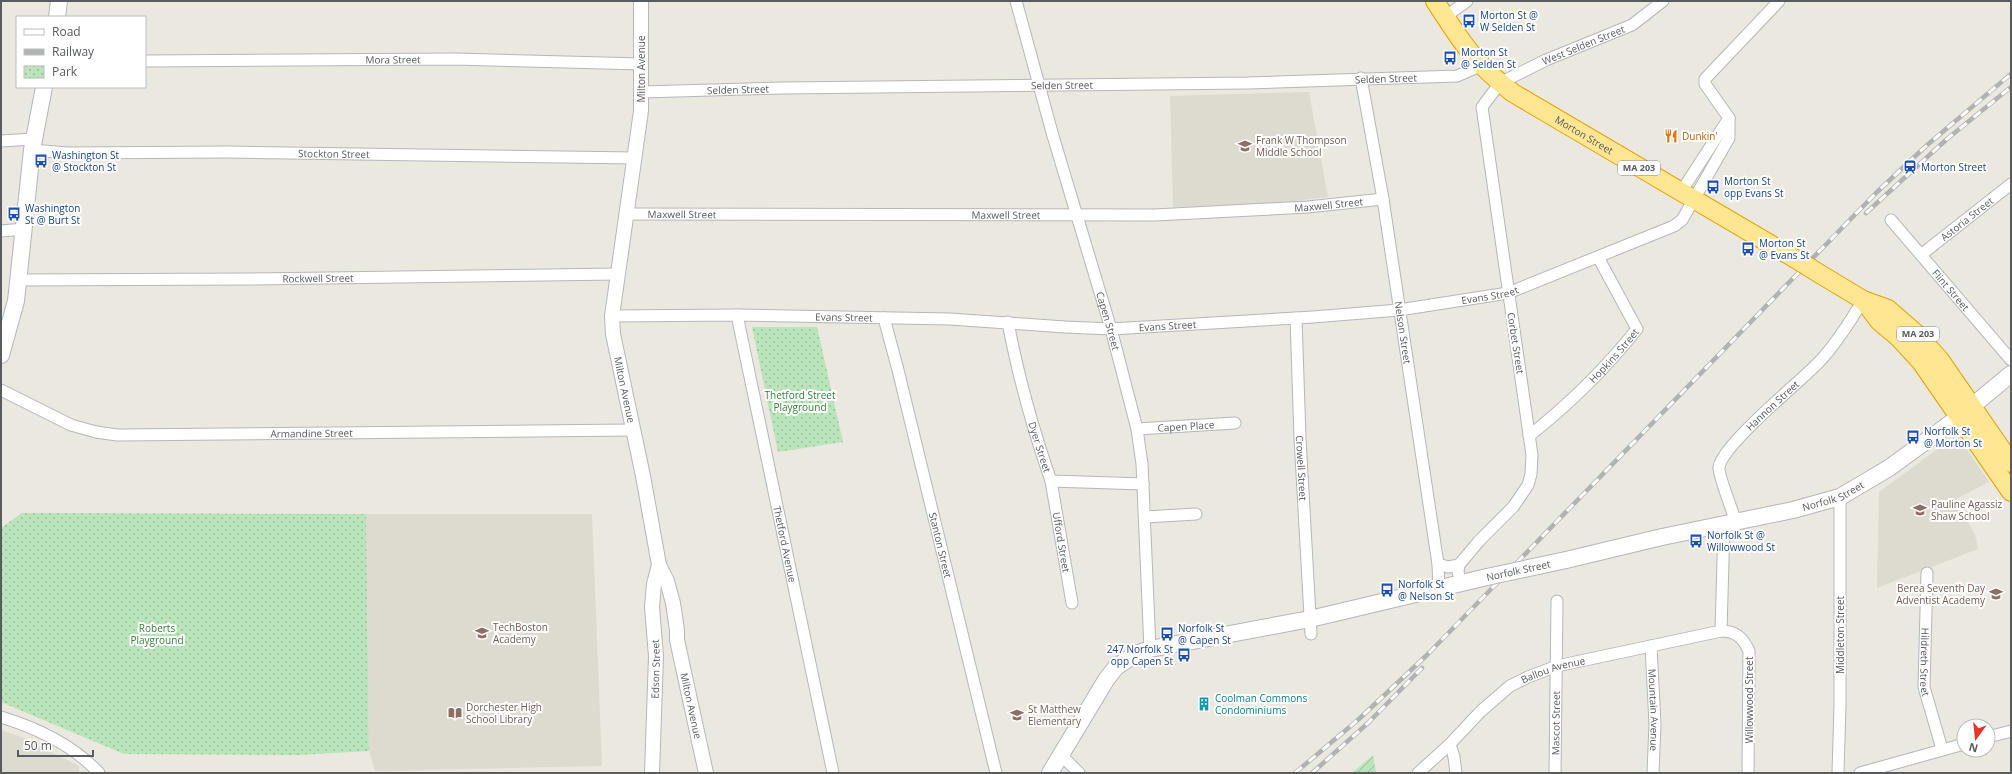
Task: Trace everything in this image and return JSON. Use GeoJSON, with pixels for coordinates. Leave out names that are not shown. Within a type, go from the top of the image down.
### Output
{"type":"FeatureCollection","features":[{"type":"Feature","properties":{"kind":"highway","name":"Morton Street"},"geometry":{"type":"LineString","coordinates":[[1435,1],[1468,51],[1480,66],[1523,100],[1863,300],[1879,321],[1898,337],[2011,463]]}},
{"type":"Feature","properties":{"kind":"highway","name":"Morton Street"},"geometry":{"type":"LineString","coordinates":[[1965,411],[2011,492]]}},
{"type":"Feature","properties":{"kind":"main road"},"geometry":{"type":"LineString","coordinates":[[57,16],[59,1]]}},
{"type":"Feature","properties":{"kind":"main road"},"geometry":{"type":"LineString","coordinates":[[1,355],[13,317],[33,145],[44,88]]}},
{"type":"Feature","properties":{"kind":"main road","name":"Norfolk Street"},"geometry":{"type":"LineString","coordinates":[[1050,773],[1062,756],[1106,680],[1116,667],[1136,654],[1150,649],[1310,626],[1439,589],[1487,577],[1840,497],[1889,468],[1965,411],[2011,374]]}},
{"type":"Feature","properties":{"kind":"street","name":"Milton Avenue"},"geometry":{"type":"LineString","coordinates":[[641,1],[641,112],[612,316],[612,334],[656,542],[659,565],[667,581],[673,603],[678,630],[679,650],[706,773]]}},
{"type":"Feature","properties":{"kind":"street","name":"Capen Street"},"geometry":{"type":"LineString","coordinates":[[1016,1],[1111,329],[1137,429],[1144,484],[1150,649]]}},
{"type":"Feature","properties":{"kind":"street"},"geometry":{"type":"LineString","coordinates":[[1446,17],[1466,1]]}},
{"type":"Feature","properties":{"kind":"street","name":"West Selden Street"},"geometry":{"type":"LineString","coordinates":[[1500,83],[1546,60],[1632,25],[1663,1]]}},
{"type":"Feature","properties":{"kind":"street","name":"Evans Street"},"geometry":{"type":"LineString","coordinates":[[612,316],[737,315],[950,319],[1111,329],[1296,318],[1399,310],[1508,293],[1674,226],[1682,220],[1688,196],[1729,138],[1729,118],[1705,84],[1705,79],[1779,1]]}},
{"type":"Feature","properties":{"kind":"street","name":"Mora Street"},"geometry":{"type":"LineString","coordinates":[[146,61],[455,59],[642,64]]}},
{"type":"Feature","properties":{"kind":"street","name":"Selden Street"},"geometry":{"type":"LineString","coordinates":[[642,92],[783,88],[1248,82],[1457,76],[1480,66]]}},
{"type":"Feature","properties":{"kind":"street","name":"Nelson Street"},"geometry":{"type":"LineString","coordinates":[[1361,78],[1383,199],[1438,564],[1439,589]]}},
{"type":"Feature","properties":{"kind":"street","name":"Corbet Street"},"geometry":{"type":"LineString","coordinates":[[1459,565],[1479,541],[1513,507],[1528,485],[1532,474],[1532,454],[1482,107],[1500,83]]}},
{"type":"Feature","properties":{"kind":"street","name":"Stockton Street"},"geometry":{"type":"LineString","coordinates":[[1,141],[33,145],[68,153],[228,152],[635,158]]}},
{"type":"Feature","properties":{"kind":"street","name":"Astoria Street"},"geometry":{"type":"LineString","coordinates":[[1922,254],[2011,184]]}},
{"type":"Feature","properties":{"kind":"street","name":"Maxwell Street"},"geometry":{"type":"LineString","coordinates":[[627,214],[1077,215],[1230,213],[1308,208],[1383,199]]}},
{"type":"Feature","properties":{"kind":"street","name":"Flint Street"},"geometry":{"type":"LineString","coordinates":[[1891,220],[1922,254],[2011,360]]}},
{"type":"Feature","properties":{"kind":"street"},"geometry":{"type":"LineString","coordinates":[[1,230],[24,229]]}},
{"type":"Feature","properties":{"kind":"street","name":"Hopkins Street"},"geometry":{"type":"LineString","coordinates":[[1529,436],[1557,414],[1637,329],[1598,257]]}},
{"type":"Feature","properties":{"kind":"street","name":"Rockwell Street"},"geometry":{"type":"LineString","coordinates":[[18,280],[248,279],[618,274]]}},
{"type":"Feature","properties":{"kind":"street","name":"Hannon Street"},"geometry":{"type":"LineString","coordinates":[[1730,523],[1719,469],[1721,460],[1735,443],[1829,351],[1863,300]]}},
{"type":"Feature","properties":{"kind":"street","name":"Thetford Avenue"},"geometry":{"type":"LineString","coordinates":[[737,315],[833,773]]}},
{"type":"Feature","properties":{"kind":"street","name":"Stanton Street"},"geometry":{"type":"LineString","coordinates":[[884,318],[996,773]]}},
{"type":"Feature","properties":{"kind":"street","name":"Crowell Street"},"geometry":{"type":"LineString","coordinates":[[1296,318],[1300,438],[1310,626]]}},
{"type":"Feature","properties":{"kind":"street","name":"Dyer Street"},"geometry":{"type":"LineString","coordinates":[[1008,322],[1013,350],[1030,415],[1051,481],[1144,484]]}},
{"type":"Feature","properties":{"kind":"street","name":"Armandine Street"},"geometry":{"type":"LineString","coordinates":[[1,390],[71,425],[96,432],[117,435],[632,430]]}},
{"type":"Feature","properties":{"kind":"street","name":"Capen Place"},"geometry":{"type":"LineString","coordinates":[[1137,429],[1235,423]]}},
{"type":"Feature","properties":{"kind":"street","name":"Ufford Street"},"geometry":{"type":"LineString","coordinates":[[1051,481],[1072,603]]}},
{"type":"Feature","properties":{"kind":"street","name":"Middleton Street"},"geometry":{"type":"LineString","coordinates":[[1838,773],[1840,705],[1840,497]]}},
{"type":"Feature","properties":{"kind":"street"},"geometry":{"type":"LineString","coordinates":[[1145,517],[1196,514]]}},
{"type":"Feature","properties":{"kind":"street"},"geometry":{"type":"LineString","coordinates":[[1721,631],[1730,523]]}},
{"type":"Feature","properties":{"kind":"street"},"geometry":{"type":"LineString","coordinates":[[1438,564],[1448,567],[1459,565],[1458,572],[1461,584]]}},
{"type":"Feature","properties":{"kind":"street","name":"Edson Street"},"geometry":{"type":"LineString","coordinates":[[652,773],[656,656],[652,607],[654,584],[659,565]]}},
{"type":"Feature","properties":{"kind":"street","name":"Hildreth Street"},"geometry":{"type":"LineString","coordinates":[[1927,573],[1924,687],[1942,750]]}},
{"type":"Feature","properties":{"kind":"street"},"geometry":{"type":"LineString","coordinates":[[652,607],[661,598],[673,603]]}},
{"type":"Feature","properties":{"kind":"street","name":"Mascot Street"},"geometry":{"type":"LineString","coordinates":[[1555,773],[1557,601]]}},
{"type":"Feature","properties":{"kind":"street"},"geometry":{"type":"LineString","coordinates":[[653,632],[665,639],[671,638],[678,630]]}},
{"type":"Feature","properties":{"kind":"street","name":"Ballou Avenue"},"geometry":{"type":"LineString","coordinates":[[1418,773],[1450,744],[1481,711],[1510,686],[1557,666],[1721,631]]}},
{"type":"Feature","properties":{"kind":"street","name":"Willowwood Street"},"geometry":{"type":"LineString","coordinates":[[1721,631],[1733,632],[1743,639],[1749,651],[1748,773]]}},
{"type":"Feature","properties":{"kind":"street","name":"Mountain Avenue"},"geometry":{"type":"LineString","coordinates":[[1651,646],[1655,724],[1653,773]]}},
{"type":"Feature","properties":{"kind":"street"},"geometry":{"type":"LineString","coordinates":[[1,717],[37,730],[68,746],[99,773]]}},
{"type":"Feature","properties":{"kind":"street"},"geometry":{"type":"LineString","coordinates":[[1996,735],[2011,731]]}},
{"type":"Feature","properties":{"kind":"street"},"geometry":{"type":"LineString","coordinates":[[1450,744],[1454,757],[1456,773]]}},
{"type":"Feature","properties":{"kind":"street"},"geometry":{"type":"LineString","coordinates":[[1860,773],[1956,746]]}},
{"type":"Feature","properties":{"kind":"street"},"geometry":{"type":"LineString","coordinates":[[1062,756],[1079,773]]}},
{"type":"Feature","properties":{"kind":"shaded area","name":"Frank W Thompson Middle School"},"geometry":{"type":"Polygon","coordinates":[[[1309,92],[1328,197],[1269,204],[1173,207],[1170,96],[1309,92]]]}},
{"type":"Feature","properties":{"kind":"shaded area","name":"Pauline Agassiz Shaw School"},"geometry":{"type":"Polygon","coordinates":[[[1957,435],[1989,482],[1956,499],[1975,535],[1978,549],[1877,588],[1879,492],[1957,435]]]}},
{"type":"Feature","properties":{"kind":"shaded area","name":"TechBoston Academy"},"geometry":{"type":"Polygon","coordinates":[[[366,514],[592,514],[602,766],[375,771],[369,751],[366,514]]]}},
{"type":"Feature","properties":{"kind":"shaded area"},"geometry":{"type":"Polygon","coordinates":[[[1,730],[21,737],[79,766],[79,773],[1,773],[1,730]]]}},
{"type":"Feature","properties":{"kind":"green space","name":"Thetford Street Playground"},"geometry":{"type":"Polygon","coordinates":[[[752,327],[817,327],[843,442],[778,452],[752,327]]]}},
{"type":"Feature","properties":{"kind":"green space","name":"Roberts Playground"},"geometry":{"type":"Polygon","coordinates":[[[22,513],[366,514],[369,751],[298,755],[124,754],[1,702],[1,528],[22,513]]]}},
{"type":"Feature","properties":{"kind":"green space"},"geometry":{"type":"Polygon","coordinates":[[[1373,755],[1376,773],[1352,773],[1373,755]]]}},
{"type":"Feature","properties":{"kind":"railway"},"geometry":{"type":"LineString","coordinates":[[1295,773],[1359,719],[1427,655],[1876,193],[1926,146],[2011,74]]}},
{"type":"Feature","properties":{"kind":"railway"},"geometry":{"type":"LineString","coordinates":[[1866,213],[1947,139],[2011,87]]}},
{"type":"Feature","properties":{"kind":"railway"},"geometry":{"type":"LineString","coordinates":[[1312,773],[1368,723],[1422,668]]}},
{"type":"Feature","properties":{"kind":"place","name":"Morton St @ W Selden St"},"geometry":{"type":"Point","coordinates":[1469,21]}},
{"type":"Feature","properties":{"kind":"place","name":"Morton St @ Selden St"},"geometry":{"type":"Point","coordinates":[1450,58]}},
{"type":"Feature","properties":{"kind":"place","name":"Dunkin'"},"geometry":{"type":"Point","coordinates":[1671,136]}},
{"type":"Feature","properties":{"kind":"place","name":"Frank W Thompson Middle School"},"geometry":{"type":"Point","coordinates":[1245,146]}},
{"type":"Feature","properties":{"kind":"place","name":"Washington St @ Stockton St"},"geometry":{"type":"Point","coordinates":[41,161]}},
{"type":"Feature","properties":{"kind":"place","name":"Morton Street"},"geometry":{"type":"Point","coordinates":[1910,167]}},
{"type":"Feature","properties":{"kind":"place","name":"Morton St opp Evans St"},"geometry":{"type":"Point","coordinates":[1713,187]}},
{"type":"Feature","properties":{"kind":"place","name":"Washington St @ Burt St"},"geometry":{"type":"Point","coordinates":[14,214]}},
{"type":"Feature","properties":{"kind":"place","name":"Morton St @ Evans St"},"geometry":{"type":"Point","coordinates":[1748,249]}},
{"type":"Feature","properties":{"kind":"place","name":"Norfolk St @ Morton St"},"geometry":{"type":"Point","coordinates":[1913,437]}},
{"type":"Feature","properties":{"kind":"place","name":"Pauline Agassiz Shaw School"},"geometry":{"type":"Point","coordinates":[1920,510]}},
{"type":"Feature","properties":{"kind":"place","name":"Norfolk St @ Willowwood St"},"geometry":{"type":"Point","coordinates":[1696,541]}},
{"type":"Feature","properties":{"kind":"place","name":"Norfolk St @ Nelson St"},"geometry":{"type":"Point","coordinates":[1387,590]}},
{"type":"Feature","properties":{"kind":"place","name":"Berea Seventh Day Adventist Academy"},"geometry":{"type":"Point","coordinates":[1996,594]}},
{"type":"Feature","properties":{"kind":"place","name":"TechBoston Academy"},"geometry":{"type":"Point","coordinates":[482,633]}},
{"type":"Feature","properties":{"kind":"place","name":"Norfolk St @ Capen St"},"geometry":{"type":"Point","coordinates":[1167,634]}},
{"type":"Feature","properties":{"kind":"place","name":"247 Norfolk St opp Capen St"},"geometry":{"type":"Point","coordinates":[1184,655]}},
{"type":"Feature","properties":{"kind":"place","name":"Coolman Commons Condominiums"},"geometry":{"type":"Point","coordinates":[1204,704]}},
{"type":"Feature","properties":{"kind":"place","name":"Dorchester High School Library"},"geometry":{"type":"Point","coordinates":[455,713]}},
{"type":"Feature","properties":{"kind":"place","name":"St Matthew Elementary"},"geometry":{"type":"Point","coordinates":[1017,715]}}]}
